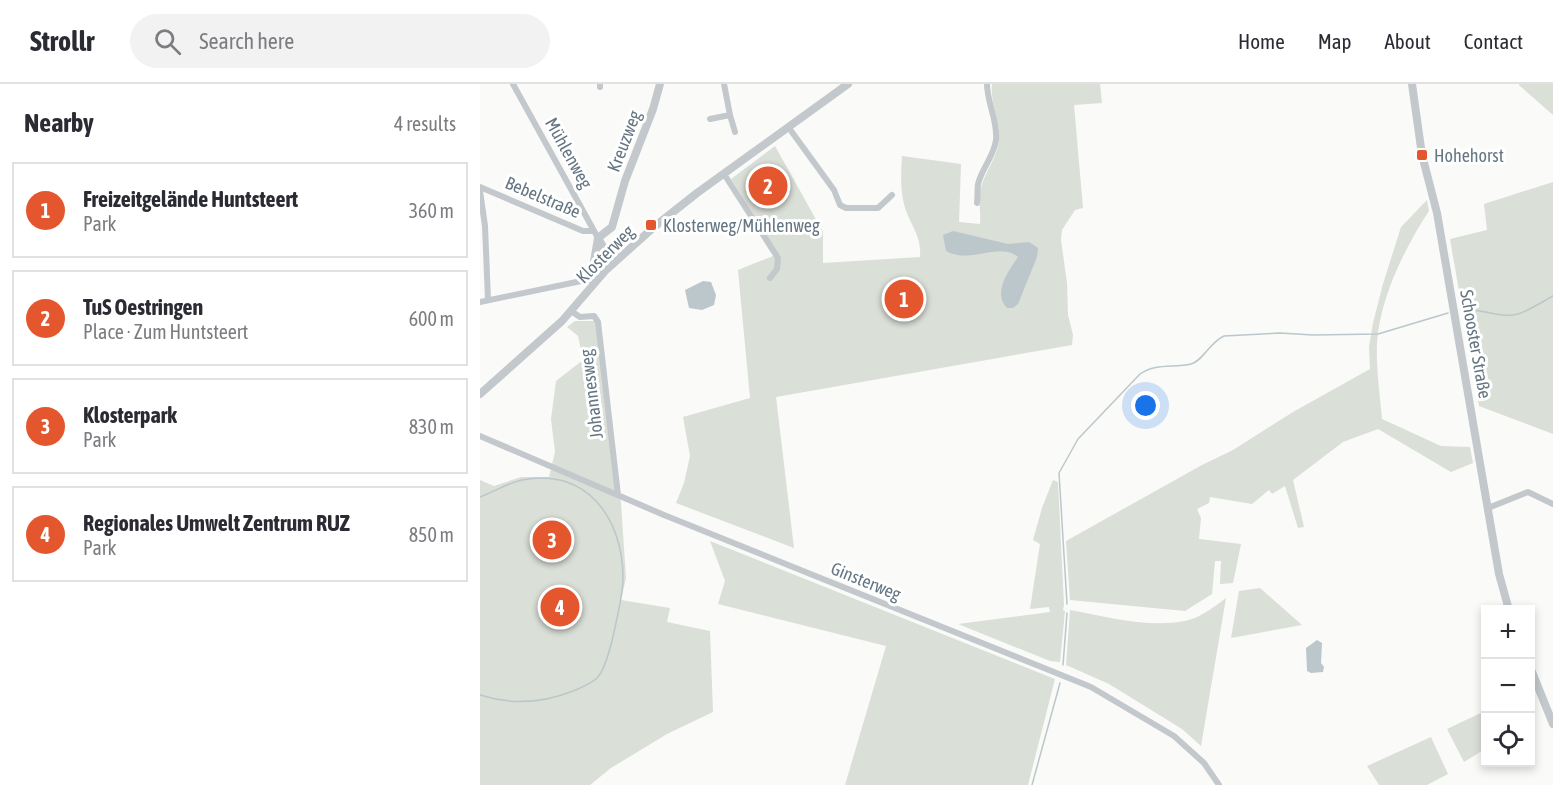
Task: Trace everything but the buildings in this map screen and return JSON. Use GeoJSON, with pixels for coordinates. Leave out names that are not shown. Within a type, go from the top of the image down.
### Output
{"type":"FeatureCollection","features":[{"type":"Feature","properties":{"kind":"street","name":"Mühlenweg"},"geometry":{"type":"LineString","coordinates":[[513,84],[613,264]]}},
{"type":"Feature","properties":{"kind":"street","name":"Kreuzweg"},"geometry":{"type":"LineString","coordinates":[[596,235],[612,227],[625,181],[653,110],[660,84]]}},
{"type":"Feature","properties":{"kind":"street"},"geometry":{"type":"LineString","coordinates":[[724,84],[735,132]]}},
{"type":"Feature","properties":{"kind":"street","name":"Klosterweg"},"geometry":{"type":"LineString","coordinates":[[480,394],[571,311],[592,281],[669,214],[848,84]]}},
{"type":"Feature","properties":{"kind":"street"},"geometry":{"type":"LineString","coordinates":[[977,203],[978,184],[996,140],[996,130],[987,97],[987,84]]}},
{"type":"Feature","properties":{"kind":"street","name":"Schooster Straße"},"geometry":{"type":"LineString","coordinates":[[1412,84],[1422,155],[1439,222],[1499,574],[1508,605]]}},
{"type":"Feature","properties":{"kind":"street"},"geometry":{"type":"LineString","coordinates":[[710,119],[730,115]]}},
{"type":"Feature","properties":{"kind":"street"},"geometry":{"type":"LineString","coordinates":[[789,128],[834,190],[840,205],[878,208],[892,195]]}},
{"type":"Feature","properties":{"kind":"street"},"geometry":{"type":"LineString","coordinates":[[724,174],[778,258],[777,270],[770,278]]}},
{"type":"Feature","properties":{"kind":"street","name":"Bebelstraße"},"geometry":{"type":"LineString","coordinates":[[480,189],[596,235]]}},
{"type":"Feature","properties":{"kind":"street"},"geometry":{"type":"LineString","coordinates":[[480,189],[488,300]]}},
{"type":"Feature","properties":{"kind":"street"},"geometry":{"type":"LineString","coordinates":[[480,302],[592,281],[596,235]]}},
{"type":"Feature","properties":{"kind":"street"},"geometry":{"type":"LineString","coordinates":[[595,256],[606,270]]}},
{"type":"Feature","properties":{"kind":"street","name":"Johannesweg"},"geometry":{"type":"LineString","coordinates":[[571,311],[580,317],[594,316],[598,322],[618,495]]}},
{"type":"Feature","properties":{"kind":"street","name":"Ginsterweg"},"geometry":{"type":"LineString","coordinates":[[480,436],[618,495],[1091,687],[1174,736],[1204,763],[1219,785]]}},
{"type":"Feature","properties":{"kind":"street"},"geometry":{"type":"LineString","coordinates":[[1488,508],[1528,492],[1553,504]]}},
{"type":"Feature","properties":{"kind":"street"},"geometry":{"type":"LineString","coordinates":[[1535,679],[1553,724]]}},
{"type":"Feature","properties":{"kind":"shaded area"},"geometry":{"type":"Polygon","coordinates":[[[992,84],[1100,84],[1102,103],[1074,105],[1083,208],[1075,210],[1062,230],[1061,240],[1067,283],[1068,315],[1073,335],[1072,345],[776,397],[794,548],[676,503],[684,483],[690,456],[683,417],[750,398],[738,270],[778,254],[731,179],[775,146],[823,232],[823,263],[920,257],[919,242],[903,198],[902,156],[961,164],[959,222],[980,224],[981,187],[999,139],[992,84]]]}},
{"type":"Feature","properties":{"kind":"shaded area"},"geometry":{"type":"Polygon","coordinates":[[[1553,84],[1553,115],[1519,85],[1553,84]]]}},
{"type":"Feature","properties":{"kind":"shaded area"},"geometry":{"type":"Polygon","coordinates":[[[1553,182],[1553,434],[1479,406],[1450,239],[1487,230],[1484,204],[1553,182]]]}},
{"type":"Feature","properties":{"kind":"shaded area"},"geometry":{"type":"Polygon","coordinates":[[[1427,200],[1429,211],[1411,241],[1395,275],[1379,327],[1377,363],[1382,419],[1441,446],[1470,447],[1473,463],[1451,472],[1378,429],[1343,442],[1293,480],[1304,527],[1298,528],[1285,486],[1272,494],[1269,490],[1252,504],[1210,497],[1209,503],[1197,509],[1201,518],[1199,539],[1241,544],[1233,583],[1220,584],[1221,561],[1215,561],[1212,594],[1185,611],[1070,600],[1066,541],[1233,450],[1293,412],[1370,369],[1369,347],[1373,323],[1401,227],[1427,200]]]}},
{"type":"Feature","properties":{"kind":"shaded area"},"geometry":{"type":"Polygon","coordinates":[[[953,231],[1008,244],[1029,242],[1038,248],[1037,257],[1018,304],[1013,308],[1007,308],[1001,296],[1003,282],[1018,257],[1002,251],[965,256],[955,255],[946,251],[943,235],[953,231]]]}},
{"type":"Feature","properties":{"kind":"shaded area"},"geometry":{"type":"Polygon","coordinates":[[[703,281],[711,282],[716,295],[714,305],[702,310],[689,308],[685,290],[703,281]]]}},
{"type":"Feature","properties":{"kind":"shaded area"},"geometry":{"type":"Polygon","coordinates":[[[575,321],[599,321],[621,503],[626,578],[621,600],[670,608],[667,622],[710,631],[713,712],[667,734],[611,768],[590,785],[480,785],[480,480],[494,486],[521,477],[549,477],[555,452],[551,419],[556,381],[583,360],[578,336],[567,327],[575,321]]]}},
{"type":"Feature","properties":{"kind":"shaded area"},"geometry":{"type":"Polygon","coordinates":[[[1053,480],[1058,482],[1063,610],[1065,611],[1060,662],[1050,661],[958,624],[1050,612],[1049,607],[1030,609],[1040,544],[1033,540],[1053,480]]]}},
{"type":"Feature","properties":{"kind":"shaded area"},"geometry":{"type":"Polygon","coordinates":[[[710,541],[1055,679],[1028,785],[845,785],[886,646],[718,604],[725,581],[710,541]]]}},
{"type":"Feature","properties":{"kind":"shaded area"},"geometry":{"type":"Polygon","coordinates":[[[1260,588],[1302,625],[1231,638],[1239,591],[1260,588]]]}},
{"type":"Feature","properties":{"kind":"shaded area"},"geometry":{"type":"Polygon","coordinates":[[[1226,598],[1201,746],[1182,729],[1109,684],[1066,665],[1070,610],[1128,621],[1171,623],[1185,621],[1207,612],[1226,598]]]}},
{"type":"Feature","properties":{"kind":"shaded area"},"geometry":{"type":"Polygon","coordinates":[[[1317,640],[1322,643],[1321,663],[1324,667],[1323,672],[1311,673],[1307,671],[1306,648],[1317,640]]]}},
{"type":"Feature","properties":{"kind":"shaded area"},"geometry":{"type":"Polygon","coordinates":[[[1481,713],[1481,751],[1464,762],[1447,729],[1481,713]]]}},
{"type":"Feature","properties":{"kind":"shaded area"},"geometry":{"type":"Polygon","coordinates":[[[1431,737],[1448,774],[1427,785],[1379,785],[1367,766],[1431,737]]]}},
{"type":"Feature","properties":{"kind":"waterway"},"geometry":{"type":"LineString","coordinates":[[1461,309],[1511,315],[1527,310],[1553,296]]}},
{"type":"Feature","properties":{"kind":"waterway"},"geometry":{"type":"LineString","coordinates":[[1067,604],[1059,473],[1078,439],[1140,374],[1152,368],[1191,364],[1224,336],[1280,333],[1378,334],[1448,313]]}},
{"type":"Feature","properties":{"kind":"waterway"},"geometry":{"type":"LineString","coordinates":[[480,497],[517,481],[545,478],[565,482],[583,490],[597,502],[608,518],[616,536],[623,578],[621,600],[609,652],[604,667],[595,680],[562,695],[539,700],[503,700],[480,695]]}},
{"type":"Feature","properties":{"kind":"waterway"},"geometry":{"type":"LineString","coordinates":[[1063,665],[1067,613]]}},
{"type":"Feature","properties":{"kind":"waterway"},"geometry":{"type":"LineString","coordinates":[[1032,785],[1060,683]]}},
{"type":"Feature","properties":{"kind":"place","name":"Hohehorst"},"geometry":{"type":"Point","coordinates":[1422,155]}},
{"type":"Feature","properties":{"kind":"place","name":"TuS Oestringen"},"geometry":{"type":"Point","coordinates":[768,186]}},
{"type":"Feature","properties":{"kind":"place","name":"Klosterweg/Mühlenweg"},"geometry":{"type":"Point","coordinates":[651,225]}},
{"type":"Feature","properties":{"kind":"place","name":"Freizeitgelände Huntsteert"},"geometry":{"type":"Point","coordinates":[904,299]}},
{"type":"Feature","properties":{"kind":"place","name":"Klosterpark"},"geometry":{"type":"Point","coordinates":[552,540]}},
{"type":"Feature","properties":{"kind":"place","name":"Regionales Umwelt Zentrum RUZ"},"geometry":{"type":"Point","coordinates":[560,607]}}]}
